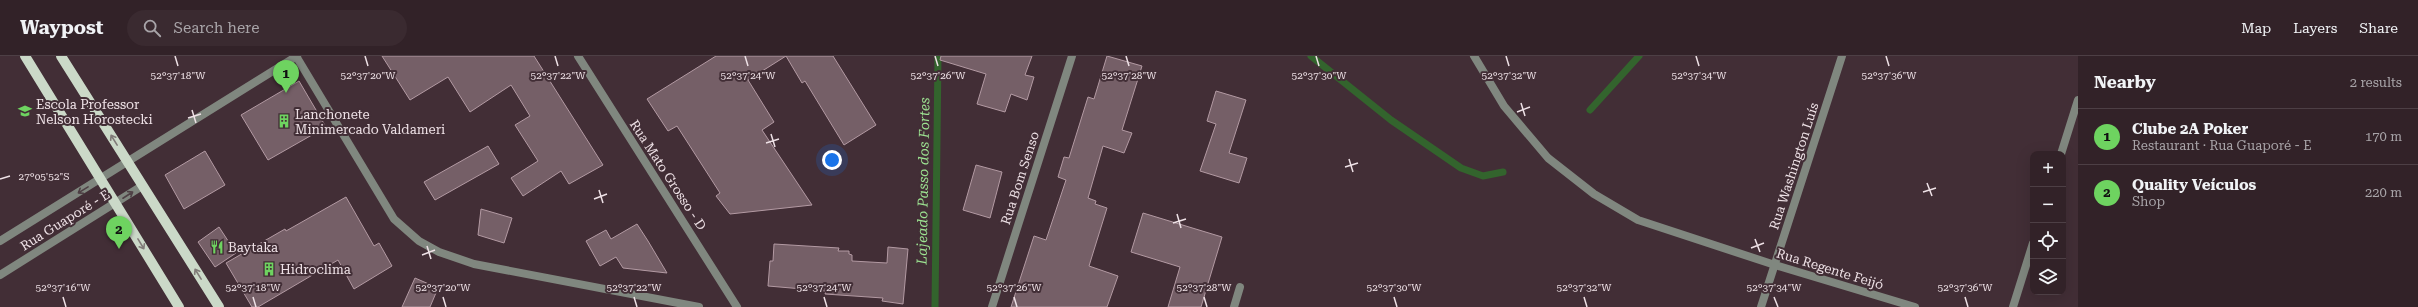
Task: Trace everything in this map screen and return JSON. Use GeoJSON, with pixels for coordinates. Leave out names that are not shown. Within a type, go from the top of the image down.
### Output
{"type":"FeatureCollection","features":[{"type":"Feature","properties":{"kind":"main road"},"geometry":{"type":"LineString","coordinates":[[25,56],[179,307]]}},
{"type":"Feature","properties":{"kind":"main road"},"geometry":{"type":"LineString","coordinates":[[61,56],[218,307]]}},
{"type":"Feature","properties":{"kind":"street","name":"Rua Guaporé - E"},"geometry":{"type":"LineString","coordinates":[[0,241],[297,56]]}},
{"type":"Feature","properties":{"kind":"street"},"geometry":{"type":"LineString","coordinates":[[297,56],[394,219],[419,241],[439,252],[474,264],[699,307]]}},
{"type":"Feature","properties":{"kind":"street","name":"Rua Mato Grosso - D"},"geometry":{"type":"LineString","coordinates":[[578,56],[738,307]]}},
{"type":"Feature","properties":{"kind":"street","name":"Rua Bom Senso"},"geometry":{"type":"LineString","coordinates":[[992,307],[1072,56]]}},
{"type":"Feature","properties":{"kind":"street","name":"Rua Regente Feijó"},"geometry":{"type":"LineString","coordinates":[[1474,56],[1504,106],[1548,158],[1594,194],[1638,220],[1775,265],[1915,307]]}},
{"type":"Feature","properties":{"kind":"street","name":"Rua Washington Luís"},"geometry":{"type":"LineString","coordinates":[[1761,307],[1842,56]]}},
{"type":"Feature","properties":{"kind":"street"},"geometry":{"type":"LineString","coordinates":[[2062,151],[2078,100]]}},
{"type":"Feature","properties":{"kind":"street","name":"Rua Guaporé - E"},"geometry":{"type":"LineString","coordinates":[[0,275],[142,186]]}},
{"type":"Feature","properties":{"kind":"street"},"geometry":{"type":"LineString","coordinates":[[2013,307],[2030,253]]}},
{"type":"Feature","properties":{"kind":"street"},"geometry":{"type":"LineString","coordinates":[[1234,307],[1240,287]]}},
{"type":"Feature","properties":{"kind":"building"},"geometry":{"type":"Polygon","coordinates":[[[382,56],[534,56],[603,165],[569,184],[561,171],[523,196],[511,178],[538,161],[515,125],[530,116],[511,85],[470,112],[448,77],[410,100],[382,56]]]}},
{"type":"Feature","properties":{"kind":"building"},"geometry":{"type":"Polygon","coordinates":[[[716,56],[786,56],[748,80],[774,122],[762,130],[812,205],[730,214],[716,196],[720,193],[677,126],[668,131],[647,99],[716,56]]]}},
{"type":"Feature","properties":{"kind":"building"},"geometry":{"type":"Polygon","coordinates":[[[786,56],[833,56],[876,125],[844,145],[805,81],[802,83],[786,56]]]}},
{"type":"Feature","properties":{"kind":"building"},"geometry":{"type":"Polygon","coordinates":[[[941,56],[1032,56],[1025,75],[1034,77],[1027,100],[1011,94],[1005,112],[977,104],[986,74],[940,60],[941,56]]]}},
{"type":"Feature","properties":{"kind":"building"},"geometry":{"type":"Polygon","coordinates":[[[1107,56],[1142,66],[1122,130],[1132,133],[1124,153],[1103,146],[1088,198],[1096,201],[1095,204],[1107,208],[1089,266],[1118,276],[1107,307],[1011,307],[1034,236],[1046,240],[1066,180],[1058,177],[1064,157],[1069,158],[1088,97],[1094,99],[1107,56]]]}},
{"type":"Feature","properties":{"kind":"building","name":"Lanchonete Minimercado Valdameri"},"geometry":{"type":"Polygon","coordinates":[[[299,81],[326,127],[268,160],[241,115],[299,81]]]}},
{"type":"Feature","properties":{"kind":"building"},"geometry":{"type":"Polygon","coordinates":[[[1216,91],[1246,100],[1229,153],[1247,158],[1239,183],[1200,171],[1216,124],[1207,121],[1216,91]]]}},
{"type":"Feature","properties":{"kind":"building"},"geometry":{"type":"Polygon","coordinates":[[[488,146],[499,164],[435,200],[424,182],[488,146]]]}},
{"type":"Feature","properties":{"kind":"building"},"geometry":{"type":"Polygon","coordinates":[[[205,151],[225,185],[184,209],[165,175],[205,151]]]}},
{"type":"Feature","properties":{"kind":"building"},"geometry":{"type":"Polygon","coordinates":[[[976,165],[1002,172],[990,218],[963,210],[976,165]]]}},
{"type":"Feature","properties":{"kind":"building"},"geometry":{"type":"Polygon","coordinates":[[[346,197],[374,246],[379,243],[392,266],[354,289],[338,260],[258,307],[252,307],[226,263],[285,229],[286,231],[346,197]]]}},
{"type":"Feature","properties":{"kind":"building"},"geometry":{"type":"Polygon","coordinates":[[[481,209],[512,218],[504,243],[478,235],[481,209]]]}},
{"type":"Feature","properties":{"kind":"building"},"geometry":{"type":"Polygon","coordinates":[[[1143,213],[1222,237],[1201,307],[1168,307],[1180,267],[1131,252],[1143,213]]]}},
{"type":"Feature","properties":{"kind":"building"},"geometry":{"type":"Polygon","coordinates":[[[637,224],[667,273],[623,268],[616,257],[600,266],[586,241],[606,230],[611,239],[637,224]]]}},
{"type":"Feature","properties":{"kind":"building","name":"Baytaka"},"geometry":{"type":"Polygon","coordinates":[[[219,227],[236,253],[215,267],[198,242],[219,227]]]}},
{"type":"Feature","properties":{"kind":"building"},"geometry":{"type":"Polygon","coordinates":[[[774,244],[839,248],[838,251],[849,251],[849,254],[852,255],[852,261],[887,263],[888,247],[908,249],[903,304],[882,301],[883,298],[825,294],[826,291],[768,286],[770,261],[773,261],[774,244]]]}},
{"type":"Feature","properties":{"kind":"building"},"geometry":{"type":"Polygon","coordinates":[[[415,278],[438,288],[430,307],[402,307],[415,278]]]}},
{"type":"Feature","properties":{"kind":"waterway","name":"Lajeado Passo dos Fortes"},"geometry":{"type":"LineString","coordinates":[[935,307],[938,56]]}},
{"type":"Feature","properties":{"kind":"waterway"},"geometry":{"type":"LineString","coordinates":[[1311,56],[1391,120],[1461,168],[1483,176],[1503,172]]}},
{"type":"Feature","properties":{"kind":"waterway"},"geometry":{"type":"LineString","coordinates":[[1590,110],[1639,56]]}},
{"type":"Feature","properties":{"kind":"place","name":"Clube 2A Poker"},"geometry":{"type":"Point","coordinates":[286,93]}},
{"type":"Feature","properties":{"kind":"place","name":"Escola Professor Nelson Horostecki"},"geometry":{"type":"Point","coordinates":[25,111]}},
{"type":"Feature","properties":{"kind":"place","name":"Lanchonete Minimercado Valdameri"},"geometry":{"type":"Point","coordinates":[284,121]}},
{"type":"Feature","properties":{"kind":"place","name":"Baytaka"},"geometry":{"type":"Point","coordinates":[217,247]}},
{"type":"Feature","properties":{"kind":"place","name":"Quality Veículos"},"geometry":{"type":"Point","coordinates":[119,249]}},
{"type":"Feature","properties":{"kind":"place","name":"Hidroclima"},"geometry":{"type":"Point","coordinates":[269,269]}}]}
